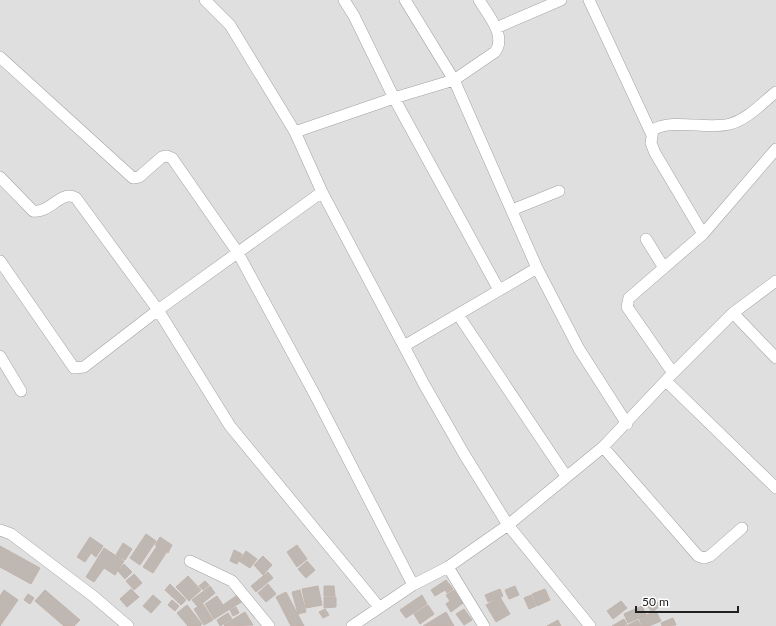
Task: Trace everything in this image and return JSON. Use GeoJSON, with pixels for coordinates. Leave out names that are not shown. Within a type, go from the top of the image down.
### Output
{"type":"FeatureCollection","features":[{"type":"Feature","properties":{"kind":"street"},"geometry":{"type":"LineString","coordinates":[[205,0],[230,25],[295,132],[322,192],[404,346],[464,454],[508,524],[590,626]]}},
{"type":"Feature","properties":{"kind":"street"},"geometry":{"type":"LineString","coordinates":[[344,0],[354,16],[394,98],[499,290]]}},
{"type":"Feature","properties":{"kind":"street"},"geometry":{"type":"LineString","coordinates":[[406,0],[454,80],[538,268],[579,349],[627,424]]}},
{"type":"Feature","properties":{"kind":"street"},"geometry":{"type":"LineString","coordinates":[[295,132],[394,98],[454,80],[495,52],[500,46],[500,39],[496,28],[479,0]]}},
{"type":"Feature","properties":{"kind":"street"},"geometry":{"type":"LineString","coordinates":[[496,28],[561,0]]}},
{"type":"Feature","properties":{"kind":"street"},"geometry":{"type":"LineString","coordinates":[[589,0],[652,135]]}},
{"type":"Feature","properties":{"kind":"street"},"geometry":{"type":"LineString","coordinates":[[0,57],[133,178],[139,177],[162,156],[172,158],[238,253],[315,395],[414,585]]}},
{"type":"Feature","properties":{"kind":"street"},"geometry":{"type":"LineString","coordinates":[[703,234],[655,153],[651,143],[653,130],[666,125],[713,127],[731,124],[744,118],[776,92]]}},
{"type":"Feature","properties":{"kind":"street"},"geometry":{"type":"LineString","coordinates":[[776,149],[703,234],[629,298],[627,307],[670,377],[776,488]]}},
{"type":"Feature","properties":{"kind":"street"},"geometry":{"type":"LineString","coordinates":[[0,177],[33,210],[42,211],[66,196],[71,195],[76,198],[158,310],[230,426],[379,607]]}},
{"type":"Feature","properties":{"kind":"street"},"geometry":{"type":"LineString","coordinates":[[512,210],[559,191]]}},
{"type":"Feature","properties":{"kind":"street"},"geometry":{"type":"LineString","coordinates":[[0,261],[74,368],[84,367],[158,310],[322,192]]}},
{"type":"Feature","properties":{"kind":"street"},"geometry":{"type":"LineString","coordinates":[[646,239],[664,268]]}},
{"type":"Feature","properties":{"kind":"street"},"geometry":{"type":"LineString","coordinates":[[404,346],[459,316],[499,290],[538,268]]}},
{"type":"Feature","properties":{"kind":"street"},"geometry":{"type":"LineString","coordinates":[[352,626],[414,585],[448,566],[508,524],[603,447],[734,313],[776,281]]}},
{"type":"Feature","properties":{"kind":"street"},"geometry":{"type":"LineString","coordinates":[[734,313],[776,358]]}},
{"type":"Feature","properties":{"kind":"street"},"geometry":{"type":"LineString","coordinates":[[459,316],[566,476]]}},
{"type":"Feature","properties":{"kind":"street"},"geometry":{"type":"LineString","coordinates":[[0,356],[20,390]]}},
{"type":"Feature","properties":{"kind":"street"},"geometry":{"type":"LineString","coordinates":[[603,447],[698,556],[704,558],[710,556],[742,528]]}},
{"type":"Feature","properties":{"kind":"street"},"geometry":{"type":"LineString","coordinates":[[0,530],[11,534],[93,596],[128,626]]}},
{"type":"Feature","properties":{"kind":"street"},"geometry":{"type":"LineString","coordinates":[[190,561],[232,581],[269,626]]}},
{"type":"Feature","properties":{"kind":"street"},"geometry":{"type":"LineString","coordinates":[[448,566],[484,626]]}},
{"type":"Feature","properties":{"kind":"shaded area"},"geometry":{"type":"Polygon","coordinates":[[[0,0],[776,0],[776,626],[0,626],[0,0]]]}},
{"type":"Feature","properties":{"kind":"building"},"geometry":{"type":"Polygon","coordinates":[[[146,534],[156,541],[140,565],[130,558],[146,534]]]}},
{"type":"Feature","properties":{"kind":"building"},"geometry":{"type":"Polygon","coordinates":[[[90,537],[103,546],[96,557],[91,553],[85,562],[77,557],[90,537]]]}},
{"type":"Feature","properties":{"kind":"building"},"geometry":{"type":"Polygon","coordinates":[[[160,537],[172,545],[168,553],[155,545],[160,537]]]}},
{"type":"Feature","properties":{"kind":"building"},"geometry":{"type":"Polygon","coordinates":[[[123,543],[132,549],[125,560],[116,555],[123,543]]]}},
{"type":"Feature","properties":{"kind":"building"},"geometry":{"type":"Polygon","coordinates":[[[297,545],[307,559],[297,567],[287,552],[297,545]]]}},
{"type":"Feature","properties":{"kind":"building"},"geometry":{"type":"Polygon","coordinates":[[[0,546],[40,568],[31,584],[0,567],[0,546]]]}},
{"type":"Feature","properties":{"kind":"building"},"geometry":{"type":"Polygon","coordinates":[[[157,546],[166,553],[153,573],[143,567],[157,546]]]}},
{"type":"Feature","properties":{"kind":"building"},"geometry":{"type":"Polygon","coordinates":[[[104,548],[124,561],[115,575],[104,568],[94,582],[86,577],[104,548]]]}},
{"type":"Feature","properties":{"kind":"building"},"geometry":{"type":"Polygon","coordinates":[[[234,550],[242,554],[237,564],[230,561],[234,550]]]}},
{"type":"Feature","properties":{"kind":"building"},"geometry":{"type":"Polygon","coordinates":[[[246,551],[257,559],[250,568],[239,561],[246,551]]]}},
{"type":"Feature","properties":{"kind":"building"},"geometry":{"type":"Polygon","coordinates":[[[263,556],[272,565],[263,575],[254,565],[263,556]]]}},
{"type":"Feature","properties":{"kind":"building"},"geometry":{"type":"Polygon","coordinates":[[[307,561],[315,570],[306,578],[298,569],[307,561]]]}},
{"type":"Feature","properties":{"kind":"building"},"geometry":{"type":"Polygon","coordinates":[[[124,564],[132,572],[125,579],[118,571],[124,564]]]}},
{"type":"Feature","properties":{"kind":"building"},"geometry":{"type":"Polygon","coordinates":[[[268,572],[273,578],[256,592],[251,586],[268,572]]]}},
{"type":"Feature","properties":{"kind":"building"},"geometry":{"type":"Polygon","coordinates":[[[134,574],[142,583],[134,590],[126,581],[134,574]]]}},
{"type":"Feature","properties":{"kind":"building"},"geometry":{"type":"Polygon","coordinates":[[[188,576],[201,590],[189,601],[176,587],[188,576]]]}},
{"type":"Feature","properties":{"kind":"building"},"geometry":{"type":"Polygon","coordinates":[[[446,580],[453,589],[447,593],[445,590],[435,596],[431,590],[446,580]]]}},
{"type":"Feature","properties":{"kind":"building"},"geometry":{"type":"Polygon","coordinates":[[[205,581],[209,585],[203,590],[199,586],[205,581]]]}},
{"type":"Feature","properties":{"kind":"building"},"geometry":{"type":"Polygon","coordinates":[[[170,584],[186,600],[181,605],[165,590],[170,584]]]}},
{"type":"Feature","properties":{"kind":"building"},"geometry":{"type":"Polygon","coordinates":[[[268,584],[276,594],[266,602],[258,593],[268,584]]]}},
{"type":"Feature","properties":{"kind":"building"},"geometry":{"type":"Polygon","coordinates":[[[210,586],[215,593],[198,607],[192,600],[210,586]]]}},
{"type":"Feature","properties":{"kind":"building"},"geometry":{"type":"Polygon","coordinates":[[[318,586],[322,605],[306,608],[302,589],[318,586]]]}},
{"type":"Feature","properties":{"kind":"building"},"geometry":{"type":"Polygon","coordinates":[[[324,586],[334,586],[335,596],[324,596],[324,586]]]}},
{"type":"Feature","properties":{"kind":"building"},"geometry":{"type":"Polygon","coordinates":[[[515,586],[519,595],[509,599],[505,590],[515,586]]]}},
{"type":"Feature","properties":{"kind":"building"},"geometry":{"type":"Polygon","coordinates":[[[131,589],[139,597],[127,607],[120,599],[131,589]]]}},
{"type":"Feature","properties":{"kind":"building"},"geometry":{"type":"Polygon","coordinates":[[[500,589],[503,596],[488,602],[485,595],[500,589]]]}},
{"type":"Feature","properties":{"kind":"building"},"geometry":{"type":"Polygon","coordinates":[[[545,589],[550,600],[537,606],[532,594],[545,589]]]}},
{"type":"Feature","properties":{"kind":"building"},"geometry":{"type":"Polygon","coordinates":[[[4,590],[18,600],[0,626],[0,596],[4,590]]]}},
{"type":"Feature","properties":{"kind":"building"},"geometry":{"type":"Polygon","coordinates":[[[45,590],[80,620],[74,626],[64,626],[35,601],[45,590]]]}},
{"type":"Feature","properties":{"kind":"building"},"geometry":{"type":"Polygon","coordinates":[[[300,590],[306,612],[298,614],[292,592],[300,590]]]}},
{"type":"Feature","properties":{"kind":"building"},"geometry":{"type":"Polygon","coordinates":[[[454,590],[463,603],[451,612],[446,604],[450,601],[446,595],[454,590]]]}},
{"type":"Feature","properties":{"kind":"building"},"geometry":{"type":"Polygon","coordinates":[[[286,592],[304,626],[291,626],[276,597],[286,592]]]}},
{"type":"Feature","properties":{"kind":"building"},"geometry":{"type":"Polygon","coordinates":[[[28,594],[34,598],[30,604],[24,600],[28,594]]]}},
{"type":"Feature","properties":{"kind":"building"},"geometry":{"type":"Polygon","coordinates":[[[239,594],[243,601],[214,619],[205,604],[217,596],[223,605],[239,594]]]}},
{"type":"Feature","properties":{"kind":"building"},"geometry":{"type":"Polygon","coordinates":[[[153,595],[161,602],[151,613],[143,606],[153,595]]]}},
{"type":"Feature","properties":{"kind":"building"},"geometry":{"type":"Polygon","coordinates":[[[422,595],[427,604],[406,618],[400,610],[422,595]]]}},
{"type":"Feature","properties":{"kind":"building"},"geometry":{"type":"Polygon","coordinates":[[[531,595],[536,606],[529,609],[524,598],[531,595]]]}},
{"type":"Feature","properties":{"kind":"building"},"geometry":{"type":"Polygon","coordinates":[[[324,597],[336,597],[336,607],[324,608],[324,597]]]}},
{"type":"Feature","properties":{"kind":"building"},"geometry":{"type":"Polygon","coordinates":[[[500,597],[510,614],[496,622],[486,605],[500,597]]]}},
{"type":"Feature","properties":{"kind":"building"},"geometry":{"type":"Polygon","coordinates":[[[654,598],[660,606],[652,612],[646,604],[654,598]]]}},
{"type":"Feature","properties":{"kind":"building"},"geometry":{"type":"Polygon","coordinates":[[[172,600],[179,606],[175,611],[168,605],[172,600]]]}},
{"type":"Feature","properties":{"kind":"building"},"geometry":{"type":"Polygon","coordinates":[[[621,601],[627,608],[613,619],[607,611],[621,601]]]}},
{"type":"Feature","properties":{"kind":"building"},"geometry":{"type":"Polygon","coordinates":[[[203,604],[213,620],[204,625],[194,609],[203,604]]]}},
{"type":"Feature","properties":{"kind":"building"},"geometry":{"type":"Polygon","coordinates":[[[187,605],[202,624],[200,626],[188,626],[177,613],[187,605]]]}},
{"type":"Feature","properties":{"kind":"building"},"geometry":{"type":"Polygon","coordinates":[[[428,605],[434,614],[420,624],[414,614],[428,605]]]}},
{"type":"Feature","properties":{"kind":"building"},"geometry":{"type":"Polygon","coordinates":[[[642,606],[646,615],[628,623],[624,614],[642,606]]]}},
{"type":"Feature","properties":{"kind":"building"},"geometry":{"type":"Polygon","coordinates":[[[236,607],[239,613],[233,616],[230,610],[236,607]]]}},
{"type":"Feature","properties":{"kind":"building"},"geometry":{"type":"Polygon","coordinates":[[[325,609],[329,615],[323,618],[319,612],[325,609]]]}},
{"type":"Feature","properties":{"kind":"building"},"geometry":{"type":"Polygon","coordinates":[[[464,609],[472,620],[464,625],[456,614],[464,609]]]}},
{"type":"Feature","properties":{"kind":"building"},"geometry":{"type":"Polygon","coordinates":[[[656,611],[661,621],[649,626],[642,626],[639,618],[656,611]]]}},
{"type":"Feature","properties":{"kind":"building"},"geometry":{"type":"Polygon","coordinates":[[[245,612],[253,625],[224,625],[245,612]]]}},
{"type":"Feature","properties":{"kind":"building"},"geometry":{"type":"Polygon","coordinates":[[[446,612],[454,626],[423,626],[446,612]]]}},
{"type":"Feature","properties":{"kind":"building"},"geometry":{"type":"Polygon","coordinates":[[[228,613],[232,619],[220,626],[217,620],[228,613]]]}},
{"type":"Feature","properties":{"kind":"building"},"geometry":{"type":"Polygon","coordinates":[[[673,618],[676,625],[662,626],[661,623],[673,618]]]}},
{"type":"Feature","properties":{"kind":"building"},"geometry":{"type":"Polygon","coordinates":[[[624,619],[627,624],[624,626],[612,626],[624,619]]]}},
{"type":"Feature","properties":{"kind":"building"},"geometry":{"type":"Polygon","coordinates":[[[558,620],[561,626],[547,626],[558,620]]]}},
{"type":"Feature","properties":{"kind":"building"},"geometry":{"type":"Polygon","coordinates":[[[638,620],[641,626],[626,626],[638,620]]]}}]}
